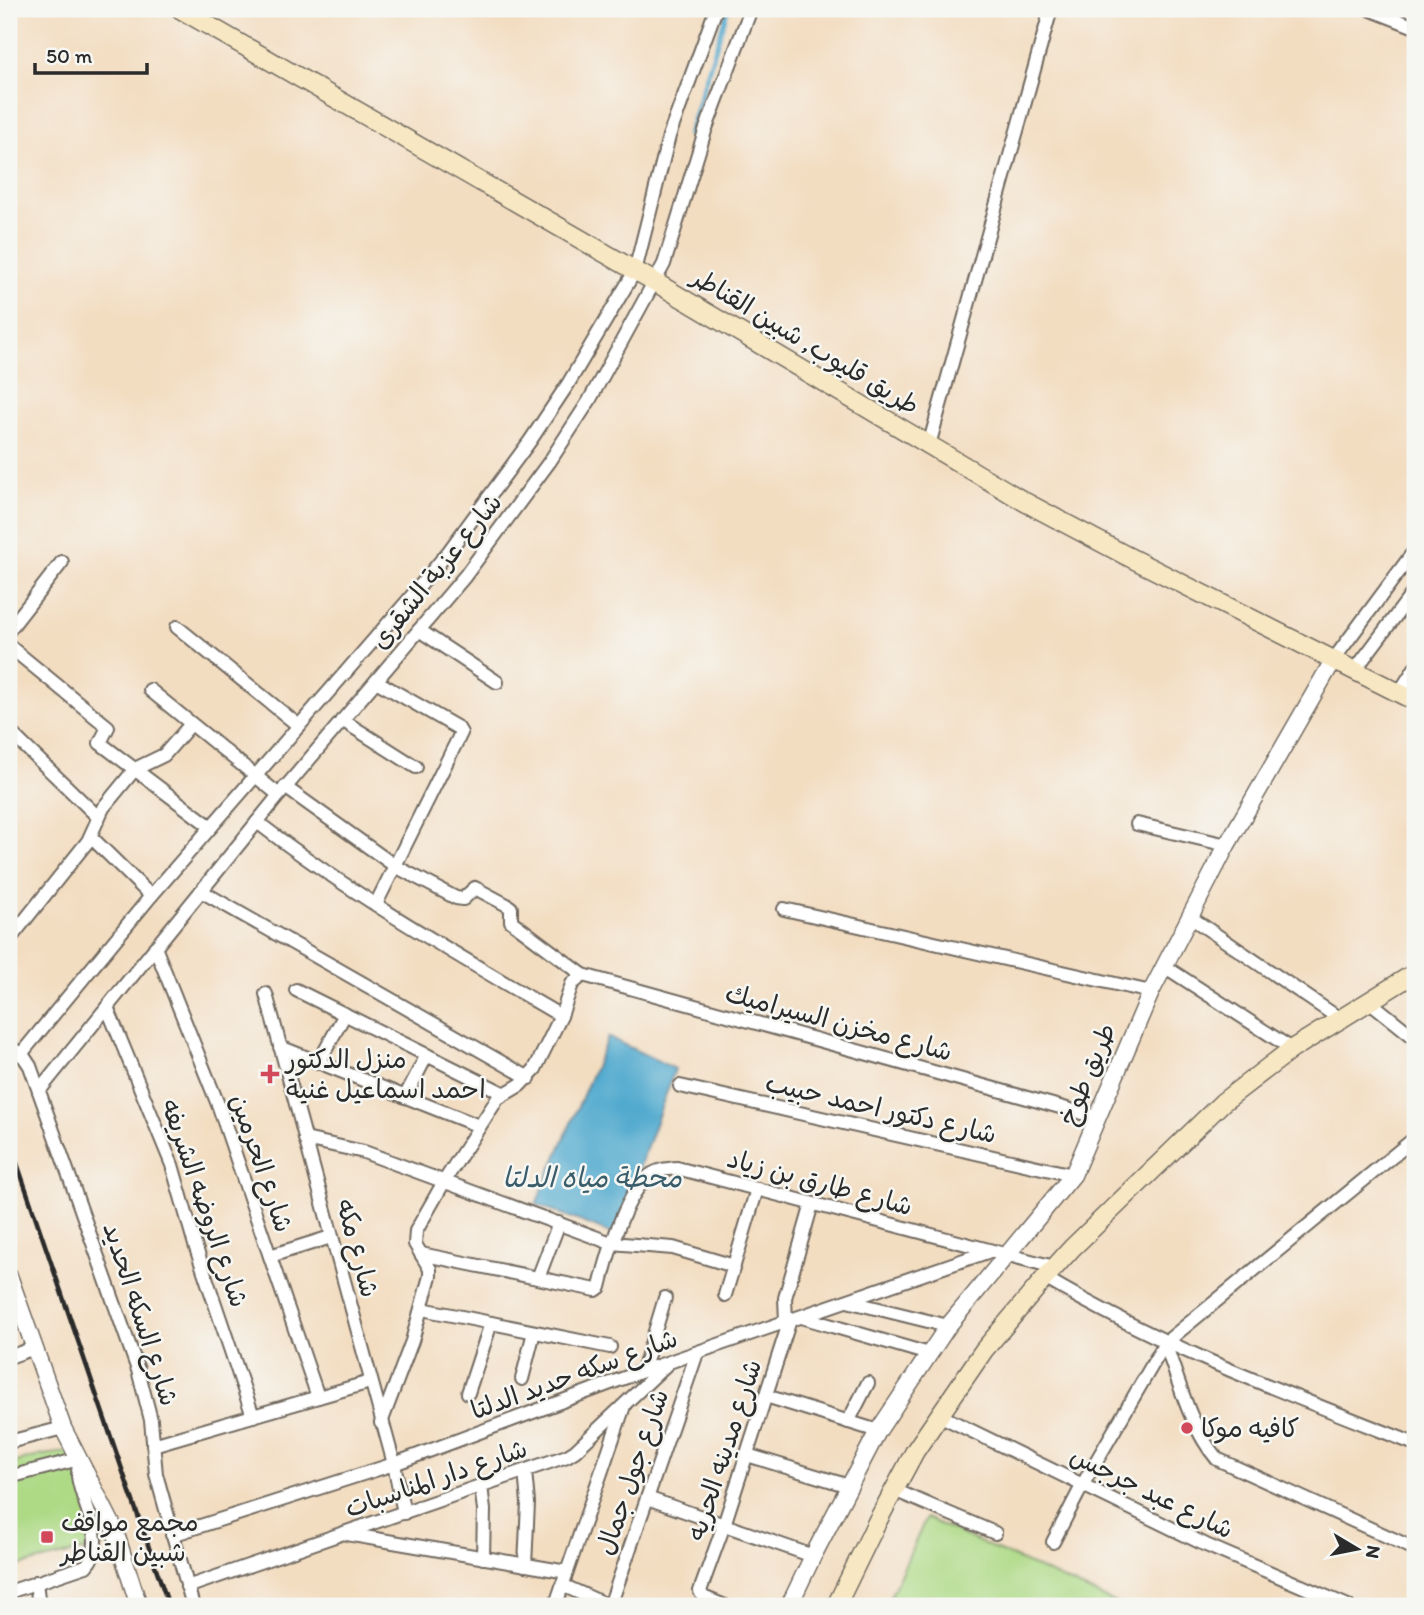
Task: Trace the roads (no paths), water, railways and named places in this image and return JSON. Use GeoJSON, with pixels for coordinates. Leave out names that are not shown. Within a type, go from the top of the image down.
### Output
{"type":"FeatureCollection","features":[{"type":"Feature","properties":{"kind":"main road","name":"طريق قليوب, شبين القناطر"},"geometry":{"type":"LineString","coordinates":[[180,9],[655,282],[1026,502],[1407,697]]}},
{"type":"Feature","properties":{"kind":"main road"},"geometry":{"type":"LineString","coordinates":[[836,1606],[915,1451],[985,1350],[1050,1273],[1223,1102],[1292,1049],[1415,973]]}},
{"type":"Feature","properties":{"kind":"street","name":"شارع عزبة الشقرى"},"geometry":{"type":"LineString","coordinates":[[17,1051],[405,604],[490,497],[568,384],[635,271],[669,136],[716,9]]}},
{"type":"Feature","properties":{"kind":"street","name":"شارع عزبة الشقرى"},"geometry":{"type":"LineString","coordinates":[[39,1091],[257,821],[419,630],[509,519],[550,461],[589,401],[655,282],[671,244],[695,162],[751,9]]}},
{"type":"Feature","properties":{"kind":"street"},"geometry":{"type":"LineString","coordinates":[[929,445],[1051,9]]}},
{"type":"Feature","properties":{"kind":"street"},"geometry":{"type":"LineString","coordinates":[[1369,9],[1415,27]]}},
{"type":"Feature","properties":{"kind":"street","name":"طريق طوخ"},"geometry":{"type":"LineString","coordinates":[[789,1606],[878,1432],[929,1354],[948,1326],[1073,1175],[1151,992],[1227,845],[1334,659],[1415,550]]}},
{"type":"Feature","properties":{"kind":"street"},"geometry":{"type":"LineString","coordinates":[[10,627],[62,562]]}},
{"type":"Feature","properties":{"kind":"street"},"geometry":{"type":"LineString","coordinates":[[1355,670],[1415,590]]}},
{"type":"Feature","properties":{"kind":"street"},"geometry":{"type":"LineString","coordinates":[[177,627],[299,726]]}},
{"type":"Feature","properties":{"kind":"street"},"geometry":{"type":"LineString","coordinates":[[419,630],[497,682]]}},
{"type":"Feature","properties":{"kind":"street"},"geometry":{"type":"LineString","coordinates":[[9,646],[108,727],[99,742],[211,827]]}},
{"type":"Feature","properties":{"kind":"street"},"geometry":{"type":"LineString","coordinates":[[1407,697],[1415,668]]}},
{"type":"Feature","properties":{"kind":"street"},"geometry":{"type":"LineString","coordinates":[[376,681],[458,728],[461,733],[376,904]]}},
{"type":"Feature","properties":{"kind":"street"},"geometry":{"type":"LineString","coordinates":[[150,690],[255,776],[395,866],[456,898],[463,899],[475,888],[507,905],[511,908],[511,920],[583,975],[572,984],[561,1016],[529,1078],[503,1093],[444,1180],[414,1236],[415,1244],[430,1273],[412,1341],[381,1423]]}},
{"type":"Feature","properties":{"kind":"street"},"geometry":{"type":"LineString","coordinates":[[342,720],[416,767]]}},
{"type":"Feature","properties":{"kind":"street"},"geometry":{"type":"LineString","coordinates":[[9,940],[91,837],[98,817],[135,769],[164,755],[191,724]]}},
{"type":"Feature","properties":{"kind":"street"},"geometry":{"type":"LineString","coordinates":[[9,731],[98,817]]}},
{"type":"Feature","properties":{"kind":"street"},"geometry":{"type":"LineString","coordinates":[[257,821],[291,848],[376,904],[561,1016]]}},
{"type":"Feature","properties":{"kind":"street"},"geometry":{"type":"LineString","coordinates":[[1137,824],[1227,845]]}},
{"type":"Feature","properties":{"kind":"street"},"geometry":{"type":"LineString","coordinates":[[91,837],[151,896]]}},
{"type":"Feature","properties":{"kind":"street"},"geometry":{"type":"LineString","coordinates":[[201,891],[529,1078]]}},
{"type":"Feature","properties":{"kind":"street"},"geometry":{"type":"LineString","coordinates":[[784,909],[1151,992]]}},
{"type":"Feature","properties":{"kind":"street"},"geometry":{"type":"LineString","coordinates":[[1190,917],[1340,1019]]}},
{"type":"Feature","properties":{"kind":"street","name":"شارع الحرمين"},"geometry":{"type":"LineString","coordinates":[[155,947],[215,1095],[318,1397]]}},
{"type":"Feature","properties":{"kind":"street"},"geometry":{"type":"LineString","coordinates":[[1164,966],[1292,1049]]}},
{"type":"Feature","properties":{"kind":"street","name":"شارع مخزن السيراميك"},"geometry":{"type":"LineString","coordinates":[[583,975],[1096,1118]]}},
{"type":"Feature","properties":{"kind":"street"},"geometry":{"type":"LineString","coordinates":[[296,990],[503,1093]]}},
{"type":"Feature","properties":{"kind":"street","name":"شارع مكه"},"geometry":{"type":"LineString","coordinates":[[266,994],[394,1464],[404,1513]]}},
{"type":"Feature","properties":{"kind":"street"},"geometry":{"type":"LineString","coordinates":[[1369,1001],[1415,1038]]}},
{"type":"Feature","properties":{"kind":"street","name":"شارع الروضه الشريفه"},"geometry":{"type":"LineString","coordinates":[[107,1007],[172,1165],[191,1233],[253,1416]]}},
{"type":"Feature","properties":{"kind":"street"},"geometry":{"type":"LineString","coordinates":[[319,1062],[345,1014]]}},
{"type":"Feature","properties":{"kind":"street"},"geometry":{"type":"LineString","coordinates":[[281,1047],[479,1126]]}},
{"type":"Feature","properties":{"kind":"street","name":"شارع السكه الحديد"},"geometry":{"type":"LineString","coordinates":[[17,1051],[27,1061],[39,1091],[146,1395],[156,1474],[194,1606]]}},
{"type":"Feature","properties":{"kind":"street"},"geometry":{"type":"LineString","coordinates":[[405,1097],[428,1055]]}},
{"type":"Feature","properties":{"kind":"street","name":"شارع دكتور احمد حبيب"},"geometry":{"type":"LineString","coordinates":[[680,1086],[1073,1175]]}},
{"type":"Feature","properties":{"kind":"street"},"geometry":{"type":"LineString","coordinates":[[1053,1542],[1083,1484],[1165,1343],[1415,1138]]}},
{"type":"Feature","properties":{"kind":"street"},"geometry":{"type":"LineString","coordinates":[[305,1139],[364,1152],[611,1243],[673,1248],[734,1266]]}},
{"type":"Feature","properties":{"kind":"street","name":"شارع طارق بن زياد"},"geometry":{"type":"LineString","coordinates":[[538,1278],[598,1289],[611,1243],[637,1188],[648,1177],[662,1170],[677,1168],[1007,1255],[1050,1273],[1102,1312],[1165,1343],[1415,1444]]}},
{"type":"Feature","properties":{"kind":"street"},"geometry":{"type":"LineString","coordinates":[[725,1295],[757,1189]]}},
{"type":"Feature","properties":{"kind":"street","name":"شارع مدينه الحريه"},"geometry":{"type":"LineString","coordinates":[[725,1606],[700,1594],[793,1319],[785,1298],[812,1203]]}},
{"type":"Feature","properties":{"kind":"street"},"geometry":{"type":"LineString","coordinates":[[421,1254],[538,1278],[559,1223]]}},
{"type":"Feature","properties":{"kind":"street"},"geometry":{"type":"LineString","coordinates":[[270,1256],[331,1237]]}},
{"type":"Feature","properties":{"kind":"street","name":"شارع سكه حديد الدلتا"},"geometry":{"type":"LineString","coordinates":[[172,1535],[394,1464],[643,1371],[990,1251]]}},
{"type":"Feature","properties":{"kind":"street"},"geometry":{"type":"LineString","coordinates":[[9,1276],[63,1428],[114,1528],[139,1606]]}},
{"type":"Feature","properties":{"kind":"street"},"geometry":{"type":"LineString","coordinates":[[643,1371],[665,1298]]}},
{"type":"Feature","properties":{"kind":"street"},"geometry":{"type":"LineString","coordinates":[[847,1301],[948,1326]]}},
{"type":"Feature","properties":{"kind":"street"},"geometry":{"type":"LineString","coordinates":[[422,1309],[610,1347]]}},
{"type":"Feature","properties":{"kind":"street"},"geometry":{"type":"LineString","coordinates":[[793,1319],[929,1354]]}},
{"type":"Feature","properties":{"kind":"street"},"geometry":{"type":"LineString","coordinates":[[468,1393],[491,1323]]}},
{"type":"Feature","properties":{"kind":"street"},"geometry":{"type":"LineString","coordinates":[[522,1379],[534,1332]]}},
{"type":"Feature","properties":{"kind":"street"},"geometry":{"type":"LineString","coordinates":[[1165,1343],[1197,1429],[1205,1445],[1217,1459],[1415,1549]]}},
{"type":"Feature","properties":{"kind":"street"},"geometry":{"type":"LineString","coordinates":[[9,1357],[34,1348]]}},
{"type":"Feature","properties":{"kind":"street","name":"شارع جول جمال"},"geometry":{"type":"LineString","coordinates":[[609,1606],[697,1353]]}},
{"type":"Feature","properties":{"kind":"street","name":"شارع دار المناسبات"},"geometry":{"type":"LineString","coordinates":[[187,1587],[567,1457],[669,1362]]}},
{"type":"Feature","properties":{"kind":"street"},"geometry":{"type":"LineString","coordinates":[[153,1445],[370,1382]]}},
{"type":"Feature","properties":{"kind":"street"},"geometry":{"type":"LineString","coordinates":[[848,1422],[868,1383]]}},
{"type":"Feature","properties":{"kind":"street"},"geometry":{"type":"LineString","coordinates":[[766,1396],[878,1432]]}},
{"type":"Feature","properties":{"kind":"street"},"geometry":{"type":"LineString","coordinates":[[556,1604],[625,1405]]}},
{"type":"Feature","properties":{"kind":"street","name":"شارع عبد جرجس"},"geometry":{"type":"LineString","coordinates":[[939,1415],[1206,1545],[1348,1606]]}},
{"type":"Feature","properties":{"kind":"street"},"geometry":{"type":"LineString","coordinates":[[9,1442],[63,1428]]}},
{"type":"Feature","properties":{"kind":"street"},"geometry":{"type":"LineString","coordinates":[[747,1455],[849,1486]]}},
{"type":"Feature","properties":{"kind":"street"},"geometry":{"type":"LineString","coordinates":[[9,1477],[79,1459]]}},
{"type":"Feature","properties":{"kind":"street"},"geometry":{"type":"LineString","coordinates":[[9,1592],[86,1566],[91,1561],[95,1538],[78,1475],[79,1459]]}},
{"type":"Feature","properties":{"kind":"street"},"geometry":{"type":"LineString","coordinates":[[525,1471],[528,1503],[525,1565]]}},
{"type":"Feature","properties":{"kind":"street"},"geometry":{"type":"LineString","coordinates":[[481,1486],[485,1522],[483,1558]]}},
{"type":"Feature","properties":{"kind":"street"},"geometry":{"type":"LineString","coordinates":[[894,1490],[995,1533]]}},
{"type":"Feature","properties":{"kind":"street"},"geometry":{"type":"LineString","coordinates":[[647,1498],[813,1556]]}},
{"type":"Feature","properties":{"kind":"street"},"geometry":{"type":"LineString","coordinates":[[344,1533],[525,1565],[565,1579],[609,1606]]}},
{"type":"Feature","properties":{"kind":"street"},"geometry":{"type":"LineString","coordinates":[[36,1583],[39,1606]]}},
{"type":"Feature","properties":{"kind":"water","name":"محطة مياه الدلتا"},"geometry":{"type":"Polygon","coordinates":[[[608,1037],[675,1069],[615,1235],[536,1204],[608,1037]]]}},
{"type":"Feature","properties":{"kind":"waterway"},"geometry":{"type":"LineString","coordinates":[[688,135],[728,9]]}},
{"type":"Feature","properties":{"kind":"railway"},"geometry":{"type":"LineString","coordinates":[[9,1140],[169,1606]]}},
{"type":"Feature","properties":{"kind":"place","name":"منزل الدكتور احمد اسماعيل غنية"},"geometry":{"type":"Point","coordinates":[270,1074]}},
{"type":"Feature","properties":{"kind":"place","name":"كافيه موكا"},"geometry":{"type":"Point","coordinates":[1187,1428]}},
{"type":"Feature","properties":{"kind":"place","name":"مجمع مواقف شبين القناطر"},"geometry":{"type":"Point","coordinates":[47,1537]}}]}
